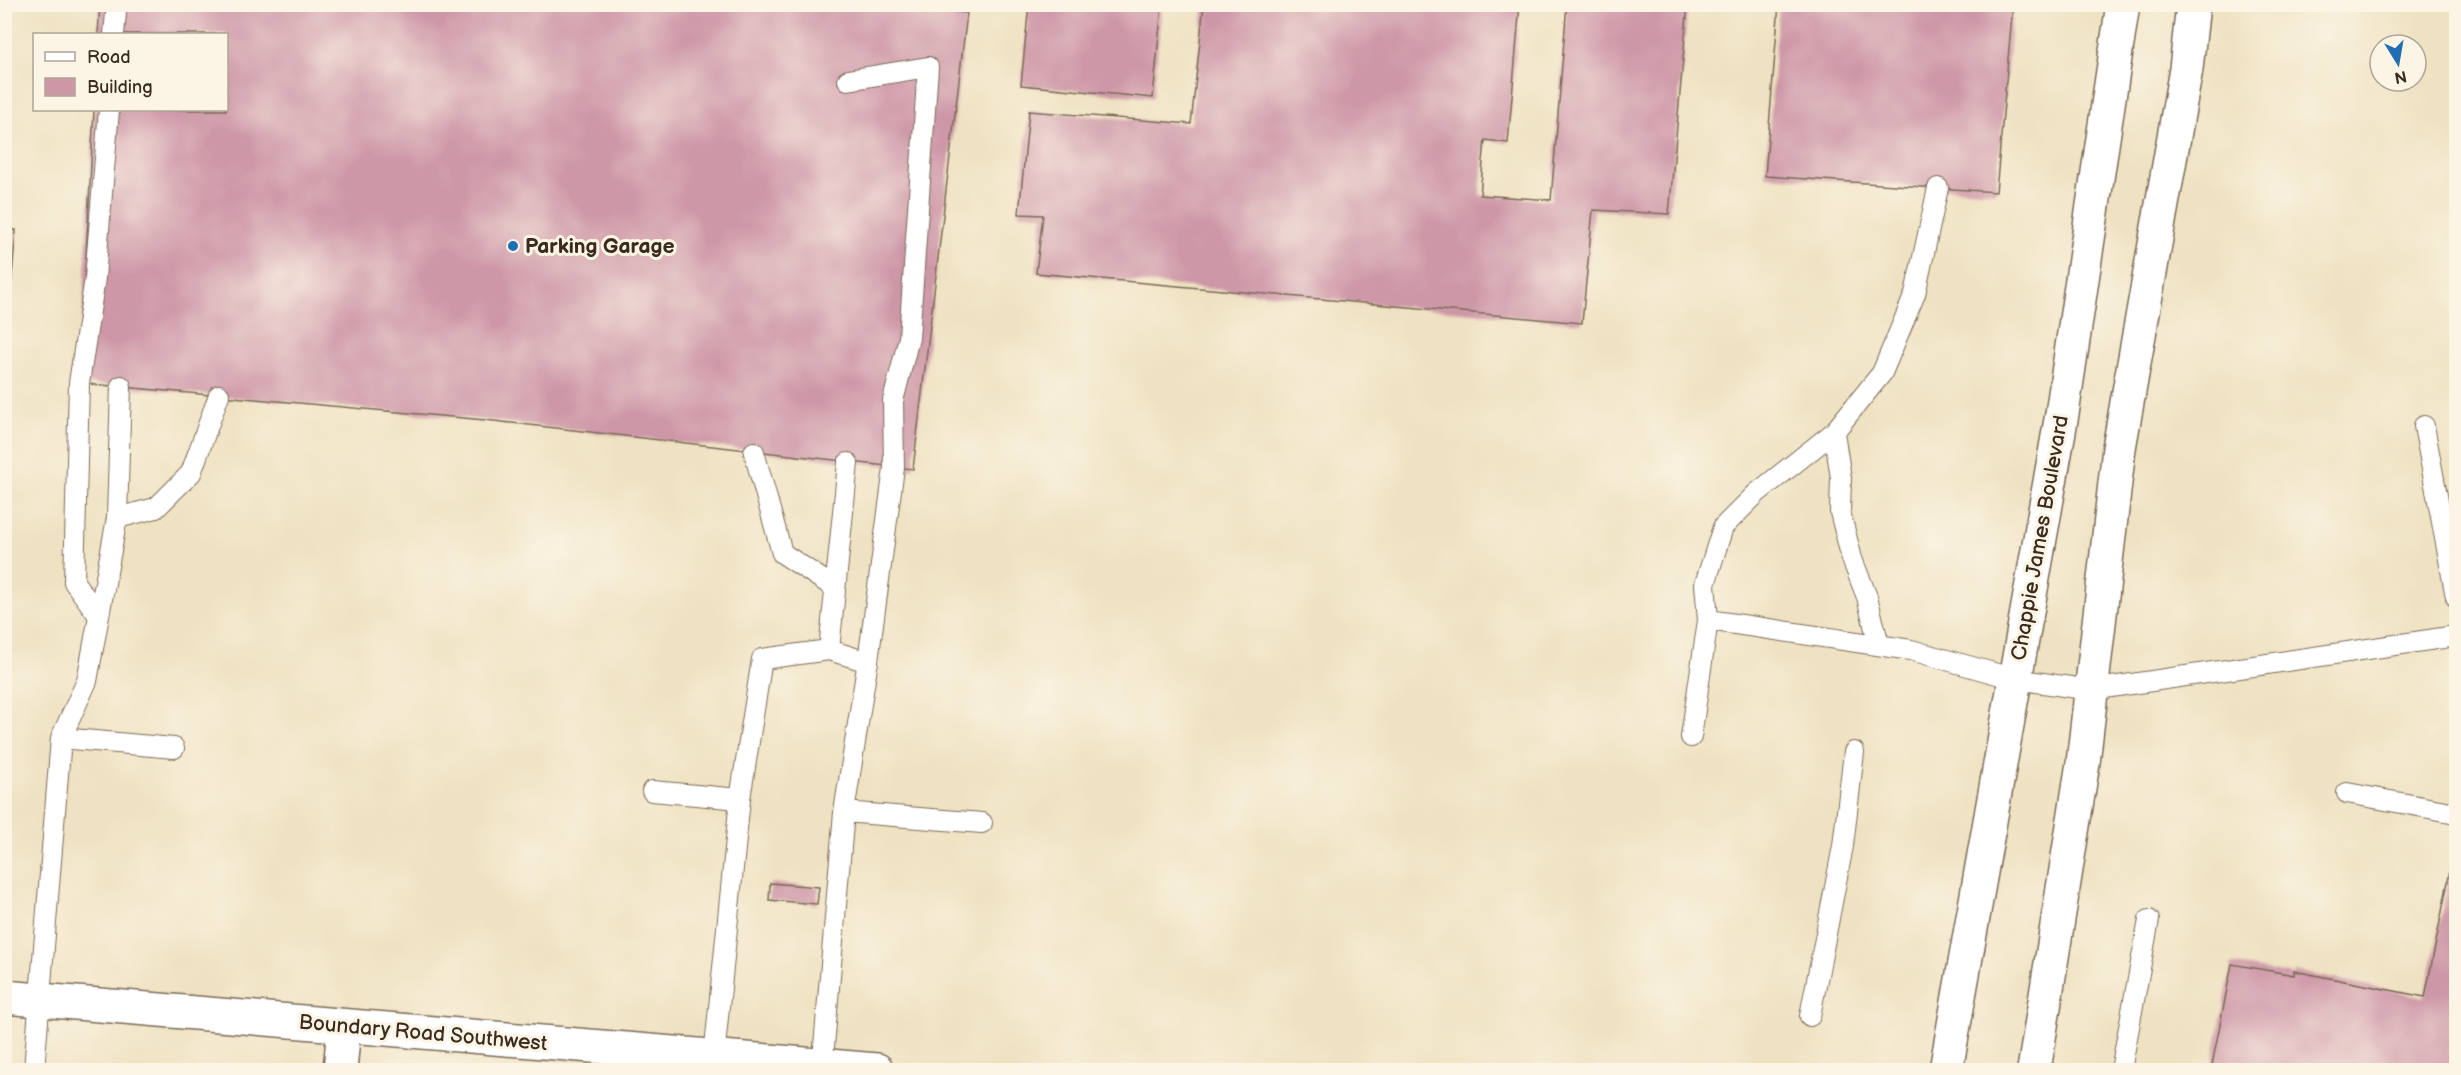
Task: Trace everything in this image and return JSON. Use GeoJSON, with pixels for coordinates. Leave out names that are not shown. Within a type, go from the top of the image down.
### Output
{"type":"FeatureCollection","features":[{"type":"Feature","properties":{"kind":"street","name":"Chappie James Boulevard"},"geometry":{"type":"LineString","coordinates":[[1946,1071],[2062,414],[2123,4]]}},
{"type":"Feature","properties":{"kind":"street"},"geometry":{"type":"LineString","coordinates":[[2034,1071],[2083,763],[2120,448],[2186,69],[2193,4]]}},
{"type":"Feature","properties":{"kind":"street","name":"Boundary Road Southwest"},"geometry":{"type":"LineString","coordinates":[[4,997],[877,1071]]}},
{"type":"Feature","properties":{"kind":"street"},"geometry":{"type":"LineString","coordinates":[[340,1071],[344,1027]]}},
{"type":"Feature","properties":{"kind":"lane"},"geometry":{"type":"LineString","coordinates":[[114,33],[116,13]]}},
{"type":"Feature","properties":{"kind":"lane"},"geometry":{"type":"LineString","coordinates":[[822,1068],[844,812],[868,662],[894,468],[893,401],[909,338],[928,67],[848,80]]}},
{"type":"Feature","properties":{"kind":"lane"},"geometry":{"type":"LineString","coordinates":[[99,616],[74,582],[79,383],[95,278],[108,111]]}},
{"type":"Feature","properties":{"kind":"lane"},"geometry":{"type":"LineString","coordinates":[[1691,737],[1708,620],[1705,584],[1723,527],[1757,494],[1834,432],[1882,373],[1915,294],[1938,188]]}},
{"type":"Feature","properties":{"kind":"lane"},"geometry":{"type":"LineString","coordinates":[[34,1071],[61,738],[87,681],[117,518],[121,387]]}},
{"type":"Feature","properties":{"kind":"lane"},"geometry":{"type":"LineString","coordinates":[[117,518],[156,508],[191,473],[219,396]]}},
{"type":"Feature","properties":{"kind":"lane"},"geometry":{"type":"LineString","coordinates":[[2424,426],[2457,597]]}},
{"type":"Feature","properties":{"kind":"lane"},"geometry":{"type":"LineString","coordinates":[[1834,432],[1841,478],[1840,512],[1852,559],[1867,597],[1879,645]]}},
{"type":"Feature","properties":{"kind":"lane"},"geometry":{"type":"LineString","coordinates":[[754,452],[782,553],[835,588]]}},
{"type":"Feature","properties":{"kind":"lane"},"geometry":{"type":"LineString","coordinates":[[829,650],[848,463]]}},
{"type":"Feature","properties":{"kind":"lane"},"geometry":{"type":"LineString","coordinates":[[1708,620],[1911,650],[2015,679],[2091,690],[2457,636]]}},
{"type":"Feature","properties":{"kind":"lane"},"geometry":{"type":"LineString","coordinates":[[714,1057],[740,799],[762,660],[829,650],[868,662]]}},
{"type":"Feature","properties":{"kind":"lane"},"geometry":{"type":"LineString","coordinates":[[61,738],[174,748]]}},
{"type":"Feature","properties":{"kind":"lane"},"geometry":{"type":"LineString","coordinates":[[1810,1016],[1843,846],[1854,752]]}},
{"type":"Feature","properties":{"kind":"lane"},"geometry":{"type":"LineString","coordinates":[[652,791],[740,799]]}},
{"type":"Feature","properties":{"kind":"lane"},"geometry":{"type":"LineString","coordinates":[[2347,793],[2457,813]]}},
{"type":"Feature","properties":{"kind":"lane"},"geometry":{"type":"LineString","coordinates":[[844,812],[982,823]]}},
{"type":"Feature","properties":{"kind":"lane"},"geometry":{"type":"LineString","coordinates":[[2121,1071],[2149,920]]}},
{"type":"Feature","properties":{"kind":"building","name":"Parking Garage"},"geometry":{"type":"Polygon","coordinates":[[[100,4],[886,4],[967,13],[913,469],[485,420],[79,383],[94,111],[228,111],[228,33],[98,33],[100,4]]]}},
{"type":"Feature","properties":{"kind":"building"},"geometry":{"type":"Polygon","coordinates":[[[1029,4],[1162,4],[1153,98],[1021,85],[1029,4]]]}},
{"type":"Feature","properties":{"kind":"building"},"geometry":{"type":"Polygon","coordinates":[[[1204,4],[1520,4],[1508,143],[1485,140],[1480,195],[1551,200],[1567,4],[1688,4],[1669,214],[1593,210],[1582,323],[1036,273],[1043,215],[1019,214],[1029,111],[1191,124],[1204,4]]]}},
{"type":"Feature","properties":{"kind":"building"},"geometry":{"type":"Polygon","coordinates":[[[1779,4],[2013,4],[1996,192],[1765,176],[1779,4]]]}},
{"type":"Feature","properties":{"kind":"building"},"geometry":{"type":"Polygon","coordinates":[[[4,229],[16,230],[6,344],[4,344],[4,229]]]}},
{"type":"Feature","properties":{"kind":"building"},"geometry":{"type":"Polygon","coordinates":[[[2453,856],[2456,856],[2456,1070],[2211,1070],[2232,964],[2294,975],[2294,971],[2425,997],[2453,856]]]}},
{"type":"Feature","properties":{"kind":"building"},"geometry":{"type":"Polygon","coordinates":[[[770,883],[819,887],[817,904],[769,900],[770,883]]]}},
{"type":"Feature","properties":{"kind":"place","name":"Parking Garage"},"geometry":{"type":"Point","coordinates":[513,246]}}]}
